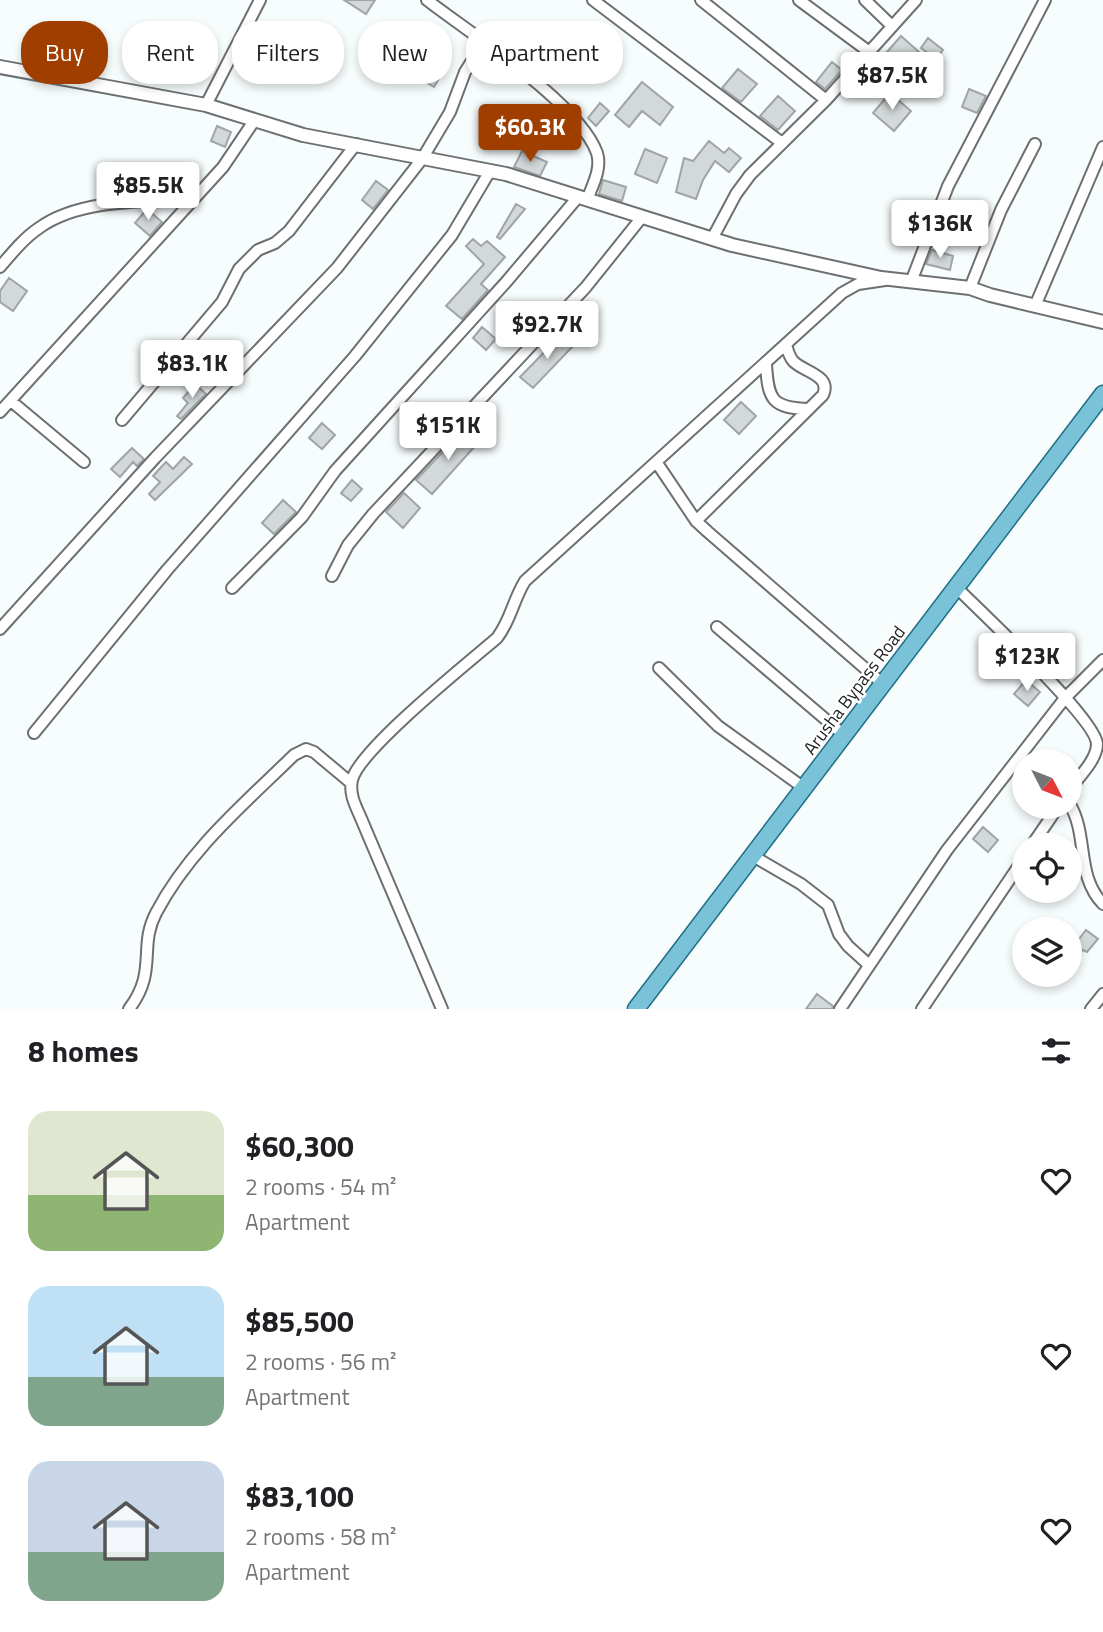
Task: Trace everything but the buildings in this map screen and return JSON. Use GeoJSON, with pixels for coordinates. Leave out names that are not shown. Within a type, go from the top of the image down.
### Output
{"type":"FeatureCollection","features":[{"type":"Feature","properties":{"kind":"main road","name":"Arusha Bypass Road"},"geometry":{"type":"LineString","coordinates":[[636,1009],[1103,394]]}},
{"type":"Feature","properties":{"kind":"street"},"geometry":{"type":"LineString","coordinates":[[206,105],[260,0]]}},
{"type":"Feature","properties":{"kind":"street"},"geometry":{"type":"LineString","coordinates":[[427,0],[466,29]]}},
{"type":"Feature","properties":{"kind":"street"},"geometry":{"type":"LineString","coordinates":[[593,0],[782,143]]}},
{"type":"Feature","properties":{"kind":"street"},"geometry":{"type":"LineString","coordinates":[[701,0],[826,100]]}},
{"type":"Feature","properties":{"kind":"street"},"geometry":{"type":"LineString","coordinates":[[799,0],[868,51]]}},
{"type":"Feature","properties":{"kind":"street"},"geometry":{"type":"LineString","coordinates":[[865,0],[892,26]]}},
{"type":"Feature","properties":{"kind":"street"},"geometry":{"type":"LineString","coordinates":[[712,239],[736,194],[916,0]]}},
{"type":"Feature","properties":{"kind":"street"},"geometry":{"type":"LineString","coordinates":[[911,282],[948,186],[1045,0]]}},
{"type":"Feature","properties":{"kind":"street"},"geometry":{"type":"LineString","coordinates":[[0,67],[206,105],[303,135],[490,171],[712,239],[888,279],[971,288],[1103,322]]}},
{"type":"Feature","properties":{"kind":"street"},"geometry":{"type":"LineString","coordinates":[[0,629],[155,458],[337,268],[422,159],[450,112],[466,70]]}},
{"type":"Feature","properties":{"kind":"street"},"geometry":{"type":"LineString","coordinates":[[232,587],[302,517],[335,471],[583,198],[598,171],[597,154],[580,127],[536,84]]}},
{"type":"Feature","properties":{"kind":"street"},"geometry":{"type":"LineString","coordinates":[[0,412],[223,167],[254,121]]}},
{"type":"Feature","properties":{"kind":"street"},"geometry":{"type":"LineString","coordinates":[[971,288],[1012,186],[1034,144]]}},
{"type":"Feature","properties":{"kind":"street"},"geometry":{"type":"LineString","coordinates":[[122,420],[222,302],[239,269],[258,250],[275,243],[289,231],[355,145]]}},
{"type":"Feature","properties":{"kind":"street"},"geometry":{"type":"LineString","coordinates":[[1035,306],[1103,147]]}},
{"type":"Feature","properties":{"kind":"street"},"geometry":{"type":"LineString","coordinates":[[34,733],[167,570],[355,356],[452,235],[490,171]]}},
{"type":"Feature","properties":{"kind":"street"},"geometry":{"type":"LineString","coordinates":[[0,267],[40,226],[65,214],[109,204],[193,199]]}},
{"type":"Feature","properties":{"kind":"street"},"geometry":{"type":"LineString","coordinates":[[332,576],[348,545],[373,514],[586,287],[642,217]]}},
{"type":"Feature","properties":{"kind":"street"},"geometry":{"type":"LineString","coordinates":[[442,1009],[352,794],[351,783],[363,761],[409,715],[497,638],[506,626],[516,595],[525,581],[842,293],[858,284],[888,279]]}},
{"type":"Feature","properties":{"kind":"street"},"geometry":{"type":"LineString","coordinates":[[696,521],[823,395],[825,385],[817,376],[793,362],[786,345]]}},
{"type":"Feature","properties":{"kind":"street"},"geometry":{"type":"LineString","coordinates":[[766,364],[768,391],[773,400],[787,408],[810,410]]}},
{"type":"Feature","properties":{"kind":"street"},"geometry":{"type":"LineString","coordinates":[[10,401],[84,462]]}},
{"type":"Feature","properties":{"kind":"street"},"geometry":{"type":"LineString","coordinates":[[657,463],[696,521],[883,684]]}},
{"type":"Feature","properties":{"kind":"street"},"geometry":{"type":"LineString","coordinates":[[956,587],[1065,698],[1094,732],[1096,752],[1082,772]]}},
{"type":"Feature","properties":{"kind":"street"},"geometry":{"type":"LineString","coordinates":[[717,627],[844,735]]}},
{"type":"Feature","properties":{"kind":"street"},"geometry":{"type":"LineString","coordinates":[[840,1009],[947,850],[1065,698],[1103,660]]}},
{"type":"Feature","properties":{"kind":"street"},"geometry":{"type":"LineString","coordinates":[[659,668],[718,726],[804,788]]}},
{"type":"Feature","properties":{"kind":"street"},"geometry":{"type":"LineString","coordinates":[[129,1009],[145,981],[148,939],[154,916],[186,866],[201,848],[294,755],[306,749],[314,752],[351,783]]}},
{"type":"Feature","properties":{"kind":"street"},"geometry":{"type":"LineString","coordinates":[[1077,819],[1087,879],[1103,904]]}},
{"type":"Feature","properties":{"kind":"street"},"geometry":{"type":"LineString","coordinates":[[752,856],[801,884],[828,905],[839,934],[869,965]]}},
{"type":"Feature","properties":{"kind":"street"},"geometry":{"type":"LineString","coordinates":[[922,1009],[1012,876]]}},
{"type":"Feature","properties":{"kind":"street"},"geometry":{"type":"LineString","coordinates":[[1091,1009],[1103,994]]}}]}
